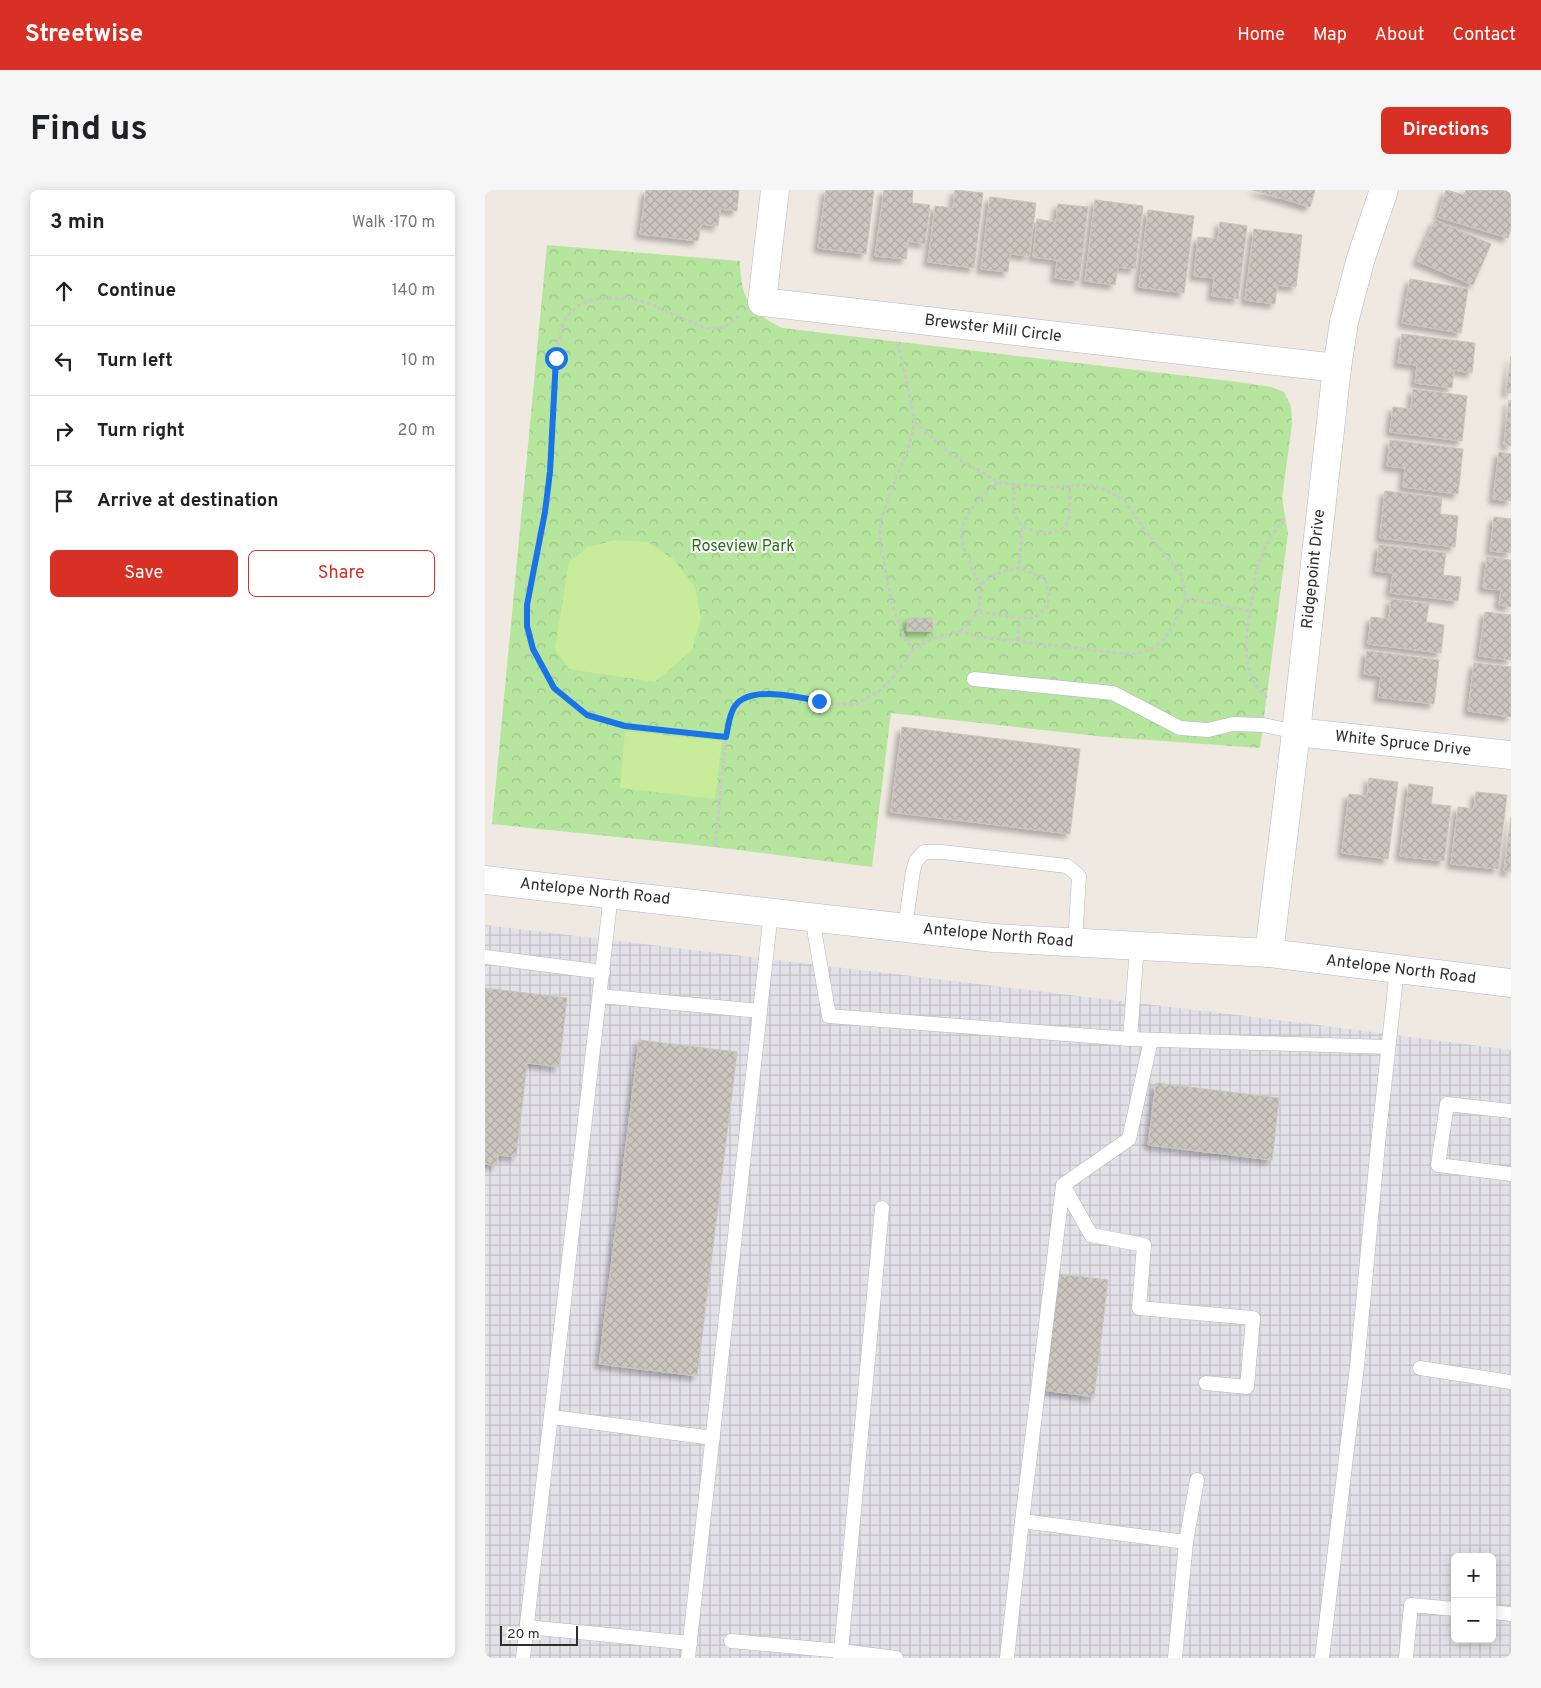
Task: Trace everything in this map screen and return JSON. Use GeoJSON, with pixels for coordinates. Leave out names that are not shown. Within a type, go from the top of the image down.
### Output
{"type":"FeatureCollection","features":[{"type":"Feature","properties":{"kind":"street","name":"Brewster Mill Circle"},"geometry":{"type":"LineString","coordinates":[[775,190],[762,302],[1337,368]]}},
{"type":"Feature","properties":{"kind":"street","name":"Ridgepoint Drive"},"geometry":{"type":"LineString","coordinates":[[1269,953],[1337,368],[1344,322],[1359,268],[1385,190]]}},
{"type":"Feature","properties":{"kind":"street","name":"White Spruce Drive"},"geometry":{"type":"LineString","coordinates":[[1296,732],[1511,755]]}},
{"type":"Feature","properties":{"kind":"street","name":"Antelope North Road"},"geometry":{"type":"LineString","coordinates":[[485,880],[994,938],[1269,953],[1511,983]]}},
{"type":"Feature","properties":{"kind":"lane"},"geometry":{"type":"LineString","coordinates":[[974,679],[1113,693],[1180,728],[1208,730],[1233,724],[1264,725],[1296,732]]}},
{"type":"Feature","properties":{"kind":"lane"},"geometry":{"type":"LineString","coordinates":[[905,928],[916,861],[924,852],[942,852],[1067,866],[1079,876],[1075,943]]}},
{"type":"Feature","properties":{"kind":"lane"},"geometry":{"type":"LineString","coordinates":[[523,1658],[611,894]]}},
{"type":"Feature","properties":{"kind":"lane"},"geometry":{"type":"LineString","coordinates":[[688,1658],[771,912]]}},
{"type":"Feature","properties":{"kind":"lane"},"geometry":{"type":"LineString","coordinates":[[811,917],[829,1016],[1130,1039],[1387,1048]]}},
{"type":"Feature","properties":{"kind":"lane"},"geometry":{"type":"LineString","coordinates":[[1130,1039],[1137,946]]}},
{"type":"Feature","properties":{"kind":"lane"},"geometry":{"type":"LineString","coordinates":[[485,957],[603,972]]}},
{"type":"Feature","properties":{"kind":"lane"},"geometry":{"type":"LineString","coordinates":[[1322,1658],[1357,1366],[1387,1048],[1397,969]]}},
{"type":"Feature","properties":{"kind":"lane"},"geometry":{"type":"LineString","coordinates":[[600,996],[760,1011]]}},
{"type":"Feature","properties":{"kind":"lane"},"geometry":{"type":"LineString","coordinates":[[1007,1658],[1063,1185],[1129,1139],[1151,1040]]}},
{"type":"Feature","properties":{"kind":"lane"},"geometry":{"type":"LineString","coordinates":[[1511,1111],[1447,1104],[1439,1165],[1511,1174]]}},
{"type":"Feature","properties":{"kind":"lane"},"geometry":{"type":"LineString","coordinates":[[1063,1185],[1091,1235],[1144,1246],[1139,1308],[1253,1318],[1247,1387],[1206,1383]]}},
{"type":"Feature","properties":{"kind":"lane"},"geometry":{"type":"LineString","coordinates":[[840,1654],[882,1208]]}},
{"type":"Feature","properties":{"kind":"lane"},"geometry":{"type":"LineString","coordinates":[[1420,1368],[1511,1382]]}},
{"type":"Feature","properties":{"kind":"lane"},"geometry":{"type":"LineString","coordinates":[[551,1417],[713,1438]]}},
{"type":"Feature","properties":{"kind":"lane"},"geometry":{"type":"LineString","coordinates":[[1175,1658],[1186,1542],[1197,1480]]}},
{"type":"Feature","properties":{"kind":"lane"},"geometry":{"type":"LineString","coordinates":[[1022,1521],[1186,1542]]}},
{"type":"Feature","properties":{"kind":"lane"},"geometry":{"type":"LineString","coordinates":[[1406,1658],[1411,1605],[1451,1609]]}},
{"type":"Feature","properties":{"kind":"lane"},"geometry":{"type":"LineString","coordinates":[[1496,1612],[1511,1614]]}},
{"type":"Feature","properties":{"kind":"lane"},"geometry":{"type":"LineString","coordinates":[[527,1627],[689,1643]]}},
{"type":"Feature","properties":{"kind":"lane"},"geometry":{"type":"LineString","coordinates":[[731,1641],[840,1654],[895,1658]]}},
{"type":"Feature","properties":{"kind":"path"},"geometry":{"type":"LineString","coordinates":[[726,737],[625,726],[587,715],[554,688],[542,669],[533,649],[527,626],[527,605],[545,512],[551,463],[556,358],[560,332],[566,317],[578,306],[592,300],[611,298],[632,299],[648,303],[705,328],[716,329],[726,326],[740,315]]}},
{"type":"Feature","properties":{"kind":"path"},"geometry":{"type":"LineString","coordinates":[[898,342],[915,422],[908,449],[881,521],[880,542],[893,604],[905,639],[914,649]]}},
{"type":"Feature","properties":{"kind":"path"},"geometry":{"type":"LineString","coordinates":[[715,847],[726,737],[734,707],[744,699],[761,694],[780,694],[837,704],[855,704],[879,692],[891,680],[914,649],[934,638],[961,631],[981,636],[1125,654],[1139,654],[1154,649],[1165,638],[1186,598],[1181,575],[1123,499],[1091,485],[1049,487],[998,483],[950,454],[915,422]]}},
{"type":"Feature","properties":{"kind":"path"},"geometry":{"type":"LineString","coordinates":[[961,631],[979,612],[981,584],[973,575],[963,544],[962,530],[965,518],[975,503],[998,483]]}},
{"type":"Feature","properties":{"kind":"path"},"geometry":{"type":"LineString","coordinates":[[1015,484],[1013,502],[1015,518],[1022,527],[1047,533],[1060,530],[1069,520],[1070,486]]}},
{"type":"Feature","properties":{"kind":"path"},"geometry":{"type":"LineString","coordinates":[[1267,698],[1258,691],[1247,660],[1245,643],[1260,557],[1285,516]]}},
{"type":"Feature","properties":{"kind":"path"},"geometry":{"type":"LineString","coordinates":[[1019,568],[1022,527]]}},
{"type":"Feature","properties":{"kind":"path"},"geometry":{"type":"LineString","coordinates":[[979,612],[1019,618],[1033,618],[1048,606],[1049,590],[1044,578],[1019,568],[994,574],[981,584]]}},
{"type":"Feature","properties":{"kind":"path"},"geometry":{"type":"LineString","coordinates":[[1186,598],[1250,611]]}},
{"type":"Feature","properties":{"kind":"path"},"geometry":{"type":"LineString","coordinates":[[1018,640],[1019,618]]}},
{"type":"Feature","properties":{"kind":"shaded area"},"geometry":{"type":"Polygon","coordinates":[[[485,925],[1287,1021],[1511,1050],[1511,1658],[485,1658],[485,925]]]}},
{"type":"Feature","properties":{"kind":"green space","name":"Roseview Park"},"geometry":{"type":"Polygon","coordinates":[[[547,245],[740,261],[742,285],[749,302],[762,316],[782,328],[1238,382],[1271,387],[1284,392],[1291,406],[1292,424],[1282,498],[1288,533],[1260,748],[1106,737],[891,713],[872,867],[715,847],[492,824],[547,245]]]}},
{"type":"Feature","properties":{"kind":"green space"},"geometry":{"type":"Polygon","coordinates":[[[615,540],[648,542],[673,559],[695,587],[701,619],[692,650],[655,682],[569,669],[555,649],[569,562],[588,547],[615,540]]]}},
{"type":"Feature","properties":{"kind":"green space"},"geometry":{"type":"Polygon","coordinates":[[[625,731],[722,741],[715,799],[620,788],[625,731]]]}},
{"type":"Feature","properties":{"kind":"building"},"geometry":{"type":"Polygon","coordinates":[[[646,190],[739,190],[737,211],[720,209],[718,226],[701,224],[698,241],[640,234],[646,190]]]}},
{"type":"Feature","properties":{"kind":"building"},"geometry":{"type":"Polygon","coordinates":[[[826,190],[874,190],[866,254],[818,248],[826,190]]]}},
{"type":"Feature","properties":{"kind":"building"},"geometry":{"type":"Polygon","coordinates":[[[884,190],[913,190],[912,203],[930,205],[925,244],[908,241],[906,259],[875,256],[884,190]]]}},
{"type":"Feature","properties":{"kind":"building"},"geometry":{"type":"Polygon","coordinates":[[[955,190],[983,193],[974,268],[928,262],[935,206],[953,208],[955,190]]]}},
{"type":"Feature","properties":{"kind":"building"},"geometry":{"type":"Polygon","coordinates":[[[1253,190],[1315,190],[1310,207],[1253,190]]]}},
{"type":"Feature","properties":{"kind":"building"},"geometry":{"type":"Polygon","coordinates":[[[1446,190],[1464,195],[1466,190],[1511,191],[1511,228],[1508,238],[1438,217],[1446,190]]]}},
{"type":"Feature","properties":{"kind":"building"},"geometry":{"type":"Polygon","coordinates":[[[990,197],[1036,203],[1029,256],[1010,254],[1008,272],[981,269],[990,197]]]}},
{"type":"Feature","properties":{"kind":"building"},"geometry":{"type":"Polygon","coordinates":[[[1095,200],[1143,206],[1135,269],[1118,267],[1115,285],[1085,281],[1095,200]]]}},
{"type":"Feature","properties":{"kind":"building"},"geometry":{"type":"Polygon","coordinates":[[[1058,204],[1088,207],[1079,281],[1055,278],[1057,260],[1033,257],[1037,219],[1056,222],[1058,204]]]}},
{"type":"Feature","properties":{"kind":"building"},"geometry":{"type":"Polygon","coordinates":[[[1148,210],[1194,216],[1184,293],[1139,287],[1148,210]]]}},
{"type":"Feature","properties":{"kind":"building"},"geometry":{"type":"Polygon","coordinates":[[[1435,220],[1491,244],[1473,285],[1417,261],[1435,220]]]}},
{"type":"Feature","properties":{"kind":"building"},"geometry":{"type":"Polygon","coordinates":[[[1220,222],[1247,226],[1238,299],[1212,296],[1214,278],[1194,276],[1198,237],[1218,239],[1220,222]]]}},
{"type":"Feature","properties":{"kind":"building"},"geometry":{"type":"Polygon","coordinates":[[[1254,229],[1302,235],[1296,287],[1277,285],[1275,304],[1245,300],[1254,229]]]}},
{"type":"Feature","properties":{"kind":"building"},"geometry":{"type":"Polygon","coordinates":[[[1410,279],[1468,289],[1461,333],[1402,323],[1410,279]]]}},
{"type":"Feature","properties":{"kind":"building"},"geometry":{"type":"Polygon","coordinates":[[[1402,334],[1475,343],[1472,373],[1454,370],[1452,388],[1415,383],[1417,365],[1398,363],[1402,334]]]}},
{"type":"Feature","properties":{"kind":"building"},"geometry":{"type":"Polygon","coordinates":[[[1511,356],[1511,393],[1506,392],[1511,356]]]}},
{"type":"Feature","properties":{"kind":"building"},"geometry":{"type":"Polygon","coordinates":[[[1413,389],[1467,396],[1462,441],[1390,432],[1393,407],[1411,409],[1413,389]]]}},
{"type":"Feature","properties":{"kind":"building"},"geometry":{"type":"Polygon","coordinates":[[[1509,400],[1511,401],[1511,446],[1504,445],[1509,400]]]}},
{"type":"Feature","properties":{"kind":"building"},"geometry":{"type":"Polygon","coordinates":[[[1390,440],[1463,449],[1458,494],[1403,487],[1405,468],[1387,466],[1390,440]]]}},
{"type":"Feature","properties":{"kind":"building"},"geometry":{"type":"Polygon","coordinates":[[[1499,452],[1511,454],[1511,501],[1493,499],[1499,452]]]}},
{"type":"Feature","properties":{"kind":"building"},"geometry":{"type":"Polygon","coordinates":[[[1385,491],[1442,498],[1440,514],[1458,516],[1455,547],[1380,538],[1385,491]]]}},
{"type":"Feature","properties":{"kind":"building"},"geometry":{"type":"Polygon","coordinates":[[[1494,517],[1511,519],[1511,553],[1490,551],[1494,517]]]}},
{"type":"Feature","properties":{"kind":"building"},"geometry":{"type":"Polygon","coordinates":[[[1379,545],[1446,553],[1443,575],[1461,577],[1458,601],[1390,593],[1393,573],[1376,571],[1379,545]]]}},
{"type":"Feature","properties":{"kind":"building"},"geometry":{"type":"Polygon","coordinates":[[[1487,557],[1511,560],[1511,607],[1499,605],[1501,590],[1483,588],[1487,557]]]}},
{"type":"Feature","properties":{"kind":"building"},"geometry":{"type":"Polygon","coordinates":[[[1391,599],[1429,604],[1426,622],[1444,625],[1441,653],[1368,644],[1371,617],[1389,619],[1391,599]]]}},
{"type":"Feature","properties":{"kind":"building"},"geometry":{"type":"Polygon","coordinates":[[[1485,612],[1511,615],[1511,660],[1479,656],[1485,612]]]}},
{"type":"Feature","properties":{"kind":"building"},"geometry":{"type":"Polygon","coordinates":[[[908,618],[932,618],[933,631],[907,631],[908,618]]]}},
{"type":"Feature","properties":{"kind":"building"},"geometry":{"type":"Polygon","coordinates":[[[1367,651],[1439,660],[1434,704],[1378,697],[1381,676],[1364,674],[1367,651]]]}},
{"type":"Feature","properties":{"kind":"building"},"geometry":{"type":"Polygon","coordinates":[[[1474,663],[1511,667],[1511,717],[1468,711],[1474,663]]]}},
{"type":"Feature","properties":{"kind":"building"},"geometry":{"type":"Polygon","coordinates":[[[902,727],[1080,749],[1070,834],[891,812],[902,727]]]}},
{"type":"Feature","properties":{"kind":"building"},"geometry":{"type":"Polygon","coordinates":[[[1369,778],[1398,782],[1388,859],[1342,853],[1349,794],[1367,796],[1369,778]]]}},
{"type":"Feature","properties":{"kind":"building"},"geometry":{"type":"Polygon","coordinates":[[[1409,784],[1433,787],[1431,804],[1451,806],[1444,861],[1400,856],[1409,784]]]}},
{"type":"Feature","properties":{"kind":"building"},"geometry":{"type":"Polygon","coordinates":[[[1476,792],[1507,795],[1498,869],[1451,864],[1458,807],[1474,809],[1476,792]]]}},
{"type":"Feature","properties":{"kind":"building"},"geometry":{"type":"Polygon","coordinates":[[[1511,817],[1511,872],[1504,871],[1511,817]]]}},
{"type":"Feature","properties":{"kind":"building"},"geometry":{"type":"Polygon","coordinates":[[[485,988],[567,998],[559,1067],[527,1063],[516,1157],[498,1155],[496,1166],[485,1164],[485,988]]]}},
{"type":"Feature","properties":{"kind":"building"},"geometry":{"type":"Polygon","coordinates":[[[639,1040],[737,1052],[697,1376],[599,1364],[639,1040]]]}},
{"type":"Feature","properties":{"kind":"building"},"geometry":{"type":"Polygon","coordinates":[[[1156,1083],[1279,1098],[1272,1160],[1148,1145],[1156,1083]]]}},
{"type":"Feature","properties":{"kind":"building"},"geometry":{"type":"Polygon","coordinates":[[[1058,1274],[1108,1280],[1094,1397],[1043,1390],[1058,1274]]]}},
{"type":"Feature","properties":{"kind":"route"},"geometry":{"type":"LineString","coordinates":[[556,358],[550,472],[545,512],[527,605],[527,626],[533,649],[542,669],[554,688],[587,715],[625,726],[726,737],[734,707],[744,699],[761,694],[780,694],[819,701]]}}]}
